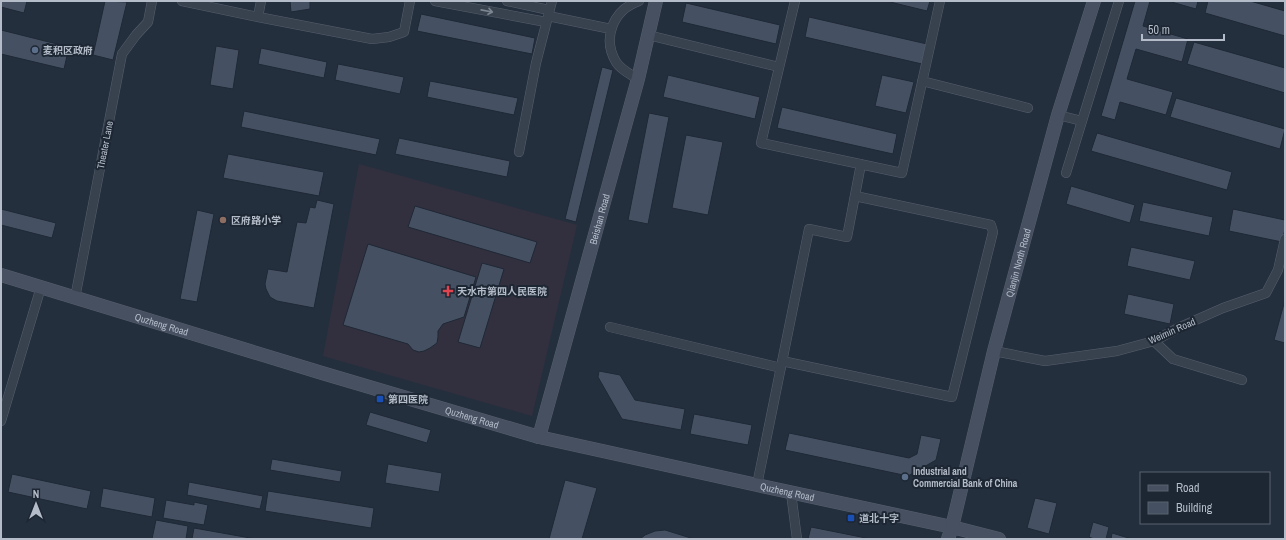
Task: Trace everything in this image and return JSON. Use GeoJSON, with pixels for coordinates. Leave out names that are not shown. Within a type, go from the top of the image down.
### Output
{"type":"FeatureCollection","features":[{"type":"Feature","properties":{"kind":"main road","name":"Beishan Road"},"geometry":{"type":"LineString","coordinates":[[539,437],[638,79],[656,1]]}},
{"type":"Feature","properties":{"kind":"main road","name":"Qianjin North Road"},"geometry":{"type":"LineString","coordinates":[[948,539],[994,351],[1058,115],[1094,1]]}},
{"type":"Feature","properties":{"kind":"main road","name":"Quzheng Road"},"geometry":{"type":"LineString","coordinates":[[1,275],[322,373],[539,437],[756,486],[952,527],[999,539]]}},
{"type":"Feature","properties":{"kind":"street","name":"Theater Lane"},"geometry":{"type":"LineString","coordinates":[[76,298],[122,54],[148,22],[152,1]]}},
{"type":"Feature","properties":{"kind":"street"},"geometry":{"type":"LineString","coordinates":[[182,1],[372,38],[404,32],[410,1]]}},
{"type":"Feature","properties":{"kind":"street"},"geometry":{"type":"LineString","coordinates":[[258,17],[261,1]]}},
{"type":"Feature","properties":{"kind":"street"},"geometry":{"type":"LineString","coordinates":[[435,1],[549,12]]}},
{"type":"Feature","properties":{"kind":"street"},"geometry":{"type":"LineString","coordinates":[[507,1],[611,29]]}},
{"type":"Feature","properties":{"kind":"street"},"geometry":{"type":"LineString","coordinates":[[638,79],[626,72],[617,63],[611,51],[610,37],[612,24],[620,13],[630,4],[639,1]]}},
{"type":"Feature","properties":{"kind":"street"},"geometry":{"type":"LineString","coordinates":[[795,1],[761,143],[902,173],[940,1]]}},
{"type":"Feature","properties":{"kind":"street"},"geometry":{"type":"LineString","coordinates":[[1066,173],[1119,1]]}},
{"type":"Feature","properties":{"kind":"street"},"geometry":{"type":"LineString","coordinates":[[519,152],[536,63],[549,12]]}},
{"type":"Feature","properties":{"kind":"street"},"geometry":{"type":"LineString","coordinates":[[648,35],[779,67]]}},
{"type":"Feature","properties":{"kind":"street"},"geometry":{"type":"LineString","coordinates":[[922,81],[1028,108]]}},
{"type":"Feature","properties":{"kind":"street"},"geometry":{"type":"LineString","coordinates":[[1058,115],[1082,121]]}},
{"type":"Feature","properties":{"kind":"street"},"geometry":{"type":"LineString","coordinates":[[756,486],[809,229],[847,237],[861,164]]}},
{"type":"Feature","properties":{"kind":"street"},"geometry":{"type":"LineString","coordinates":[[610,327],[781,364],[952,396],[993,232],[990,226],[855,196]]}},
{"type":"Feature","properties":{"kind":"street","name":"Weimin Road"},"geometry":{"type":"LineString","coordinates":[[994,351],[1045,361],[1117,351],[1154,341],[1222,308],[1266,293],[1278,270],[1285,239]]}},
{"type":"Feature","properties":{"kind":"street"},"geometry":{"type":"LineString","coordinates":[[1,422],[41,287]]}},
{"type":"Feature","properties":{"kind":"street"},"geometry":{"type":"LineString","coordinates":[[1154,341],[1173,359],[1242,380]]}},
{"type":"Feature","properties":{"kind":"street"},"geometry":{"type":"LineString","coordinates":[[791,493],[796,539]]}},
{"type":"Feature","properties":{"kind":"shaded area","name":"天水市第四人民医院"},"geometry":{"type":"Polygon","coordinates":[[[359,164],[577,225],[532,416],[323,356],[359,164]]]}},
{"type":"Feature","properties":{"kind":"building"},"geometry":{"type":"Polygon","coordinates":[[[1,1],[27,1],[24,13],[1,7],[1,1]]]}},
{"type":"Feature","properties":{"kind":"building"},"geometry":{"type":"Polygon","coordinates":[[[105,1],[127,2],[113,60],[93,55],[105,1]]]}},
{"type":"Feature","properties":{"kind":"building"},"geometry":{"type":"Polygon","coordinates":[[[290,1],[310,1],[310,9],[291,12],[290,1]]]}},
{"type":"Feature","properties":{"kind":"building"},"geometry":{"type":"Polygon","coordinates":[[[886,1],[930,1],[927,11],[886,1]]]}},
{"type":"Feature","properties":{"kind":"building"},"geometry":{"type":"Polygon","coordinates":[[[1135,1],[1150,1],[1143,26],[1188,39],[1182,62],[1136,49],[1127,79],[1173,92],[1166,115],[1120,102],[1115,120],[1101,116],[1135,1]]]}},
{"type":"Feature","properties":{"kind":"building"},"geometry":{"type":"Polygon","coordinates":[[[1168,1],[1198,1],[1196,9],[1168,1]]]}},
{"type":"Feature","properties":{"kind":"building"},"geometry":{"type":"Polygon","coordinates":[[[1208,1],[1250,1],[1285,11],[1285,36],[1205,13],[1208,1]]]}},
{"type":"Feature","properties":{"kind":"building"},"geometry":{"type":"Polygon","coordinates":[[[686,3],[780,25],[776,44],[682,22],[686,3]]]}},
{"type":"Feature","properties":{"kind":"building"},"geometry":{"type":"Polygon","coordinates":[[[421,14],[535,38],[532,54],[417,31],[421,14]]]}},
{"type":"Feature","properties":{"kind":"building"},"geometry":{"type":"Polygon","coordinates":[[[809,17],[927,44],[922,64],[805,37],[809,17]]]}},
{"type":"Feature","properties":{"kind":"building","name":"麦积区政府"},"geometry":{"type":"Polygon","coordinates":[[[1,30],[69,47],[64,69],[1,54],[1,30]]]}},
{"type":"Feature","properties":{"kind":"building"},"geometry":{"type":"Polygon","coordinates":[[[1194,42],[1285,68],[1285,93],[1187,64],[1194,42]]]}},
{"type":"Feature","properties":{"kind":"building"},"geometry":{"type":"Polygon","coordinates":[[[216,46],[239,50],[233,89],[210,85],[216,46]]]}},
{"type":"Feature","properties":{"kind":"building"},"geometry":{"type":"Polygon","coordinates":[[[261,48],[327,62],[324,78],[258,64],[261,48]]]}},
{"type":"Feature","properties":{"kind":"building"},"geometry":{"type":"Polygon","coordinates":[[[338,64],[404,77],[400,94],[335,80],[338,64]]]}},
{"type":"Feature","properties":{"kind":"building"},"geometry":{"type":"Polygon","coordinates":[[[602,67],[613,70],[576,222],[565,219],[602,67]]]}},
{"type":"Feature","properties":{"kind":"building"},"geometry":{"type":"Polygon","coordinates":[[[668,75],[760,97],[755,119],[663,97],[668,75]]]}},
{"type":"Feature","properties":{"kind":"building"},"geometry":{"type":"Polygon","coordinates":[[[882,75],[914,82],[906,113],[875,106],[882,75]]]}},
{"type":"Feature","properties":{"kind":"building"},"geometry":{"type":"Polygon","coordinates":[[[430,81],[518,98],[514,115],[427,97],[430,81]]]}},
{"type":"Feature","properties":{"kind":"building"},"geometry":{"type":"Polygon","coordinates":[[[1176,98],[1285,129],[1280,149],[1170,117],[1176,98]]]}},
{"type":"Feature","properties":{"kind":"building"},"geometry":{"type":"Polygon","coordinates":[[[782,107],[897,134],[893,154],[777,128],[782,107]]]}},
{"type":"Feature","properties":{"kind":"building"},"geometry":{"type":"Polygon","coordinates":[[[244,111],[380,139],[376,155],[241,127],[244,111]]]}},
{"type":"Feature","properties":{"kind":"building"},"geometry":{"type":"Polygon","coordinates":[[[649,113],[669,117],[648,224],[628,220],[649,113]]]}},
{"type":"Feature","properties":{"kind":"building"},"geometry":{"type":"Polygon","coordinates":[[[1097,133],[1232,172],[1227,190],[1091,151],[1097,133]]]}},
{"type":"Feature","properties":{"kind":"building"},"geometry":{"type":"Polygon","coordinates":[[[686,135],[723,142],[708,215],[672,208],[686,135]]]}},
{"type":"Feature","properties":{"kind":"building"},"geometry":{"type":"Polygon","coordinates":[[[399,138],[510,161],[507,177],[395,154],[399,138]]]}},
{"type":"Feature","properties":{"kind":"building"},"geometry":{"type":"Polygon","coordinates":[[[228,154],[324,172],[319,196],[223,178],[228,154]]]}},
{"type":"Feature","properties":{"kind":"building"},"geometry":{"type":"Polygon","coordinates":[[[1071,186],[1135,205],[1130,223],[1066,204],[1071,186]]]}},
{"type":"Feature","properties":{"kind":"building"},"geometry":{"type":"Polygon","coordinates":[[[317,200],[334,204],[314,308],[277,301],[270,297],[266,289],[265,284],[268,269],[287,272],[297,222],[306,223],[310,207],[315,208],[317,200]]]}},
{"type":"Feature","properties":{"kind":"building"},"geometry":{"type":"Polygon","coordinates":[[[1143,202],[1213,217],[1209,236],[1139,221],[1143,202]]]}},
{"type":"Feature","properties":{"kind":"building"},"geometry":{"type":"Polygon","coordinates":[[[415,206],[537,242],[530,263],[408,227],[415,206]]]}},
{"type":"Feature","properties":{"kind":"building"},"geometry":{"type":"Polygon","coordinates":[[[1,209],[56,223],[52,238],[1,225],[1,209]]]}},
{"type":"Feature","properties":{"kind":"building"},"geometry":{"type":"Polygon","coordinates":[[[1233,209],[1285,220],[1285,229],[1282,242],[1229,231],[1233,209]]]}},
{"type":"Feature","properties":{"kind":"building"},"geometry":{"type":"Polygon","coordinates":[[[197,210],[214,214],[197,302],[180,299],[197,210]]]}},
{"type":"Feature","properties":{"kind":"building"},"geometry":{"type":"Polygon","coordinates":[[[368,244],[476,277],[464,317],[443,324],[438,331],[437,343],[430,348],[419,352],[413,350],[408,344],[343,325],[368,244]]]}},
{"type":"Feature","properties":{"kind":"building"},"geometry":{"type":"Polygon","coordinates":[[[1131,247],[1195,261],[1190,280],[1127,266],[1131,247]]]}},
{"type":"Feature","properties":{"kind":"building"},"geometry":{"type":"Polygon","coordinates":[[[482,263],[504,269],[480,348],[458,342],[482,263]]]}},
{"type":"Feature","properties":{"kind":"building"},"geometry":{"type":"Polygon","coordinates":[[[1128,294],[1174,304],[1170,324],[1124,314],[1128,294]]]}},
{"type":"Feature","properties":{"kind":"building"},"geometry":{"type":"Polygon","coordinates":[[[1285,300],[1285,343],[1274,340],[1285,300]]]}},
{"type":"Feature","properties":{"kind":"building"},"geometry":{"type":"Polygon","coordinates":[[[599,371],[620,375],[635,400],[685,409],[681,430],[622,419],[598,377],[599,371]]]}},
{"type":"Feature","properties":{"kind":"building"},"geometry":{"type":"Polygon","coordinates":[[[370,412],[431,430],[427,443],[366,425],[370,412]]]}},
{"type":"Feature","properties":{"kind":"building"},"geometry":{"type":"Polygon","coordinates":[[[694,414],[752,425],[748,445],[690,434],[694,414]]]}},
{"type":"Feature","properties":{"kind":"building"},"geometry":{"type":"Polygon","coordinates":[[[789,433],[909,458],[917,454],[921,435],[941,439],[936,460],[908,476],[785,450],[789,433]]]}},
{"type":"Feature","properties":{"kind":"building"},"geometry":{"type":"Polygon","coordinates":[[[272,459],[342,471],[340,482],[270,470],[272,459]]]}},
{"type":"Feature","properties":{"kind":"building"},"geometry":{"type":"Polygon","coordinates":[[[388,464],[442,473],[439,492],[385,483],[388,464]]]}},
{"type":"Feature","properties":{"kind":"building"},"geometry":{"type":"Polygon","coordinates":[[[12,474],[91,491],[87,509],[8,492],[12,474]]]}},
{"type":"Feature","properties":{"kind":"building"},"geometry":{"type":"Polygon","coordinates":[[[565,480],[597,488],[582,539],[549,539],[565,480]]]}},
{"type":"Feature","properties":{"kind":"building"},"geometry":{"type":"Polygon","coordinates":[[[189,482],[263,496],[260,509],[187,495],[189,482]]]}},
{"type":"Feature","properties":{"kind":"building"},"geometry":{"type":"Polygon","coordinates":[[[103,488],[155,498],[152,517],[100,507],[103,488]]]}},
{"type":"Feature","properties":{"kind":"building"},"geometry":{"type":"Polygon","coordinates":[[[268,491],[374,508],[371,528],[265,511],[268,491]]]}},
{"type":"Feature","properties":{"kind":"building"},"geometry":{"type":"Polygon","coordinates":[[[1035,498],[1057,503],[1049,534],[1027,528],[1035,498]]]}},
{"type":"Feature","properties":{"kind":"building"},"geometry":{"type":"Polygon","coordinates":[[[166,500],[194,505],[194,502],[208,505],[204,525],[163,518],[166,500]]]}},
{"type":"Feature","properties":{"kind":"building"},"geometry":{"type":"Polygon","coordinates":[[[156,520],[188,526],[186,539],[152,539],[156,520]]]}},
{"type":"Feature","properties":{"kind":"building"},"geometry":{"type":"Polygon","coordinates":[[[1093,522],[1109,527],[1106,539],[1094,539],[1089,537],[1093,522]]]}},
{"type":"Feature","properties":{"kind":"building"},"geometry":{"type":"Polygon","coordinates":[[[811,527],[871,539],[808,539],[811,527]]]}},
{"type":"Feature","properties":{"kind":"building"},"geometry":{"type":"Polygon","coordinates":[[[194,528],[256,539],[192,539],[194,528]]]}},
{"type":"Feature","properties":{"kind":"building"},"geometry":{"type":"Polygon","coordinates":[[[665,530],[694,539],[640,539],[655,531],[665,530]]]}},
{"type":"Feature","properties":{"kind":"building"},"geometry":{"type":"Polygon","coordinates":[[[1112,533],[1132,539],[1111,539],[1112,533]]]}},
{"type":"Feature","properties":{"kind":"place","name":"麦积区政府"},"geometry":{"type":"Point","coordinates":[35,50]}},
{"type":"Feature","properties":{"kind":"place","name":"区府路小学"},"geometry":{"type":"Point","coordinates":[223,220]}},
{"type":"Feature","properties":{"kind":"place","name":"天水市第四人民医院"},"geometry":{"type":"Point","coordinates":[448,291]}},
{"type":"Feature","properties":{"kind":"place","name":"第四医院"},"geometry":{"type":"Point","coordinates":[380,399]}},
{"type":"Feature","properties":{"kind":"place","name":"Industrial and Commercial Bank of China"},"geometry":{"type":"Point","coordinates":[905,477]}},
{"type":"Feature","properties":{"kind":"place","name":"道北十字"},"geometry":{"type":"Point","coordinates":[851,518]}}]}
